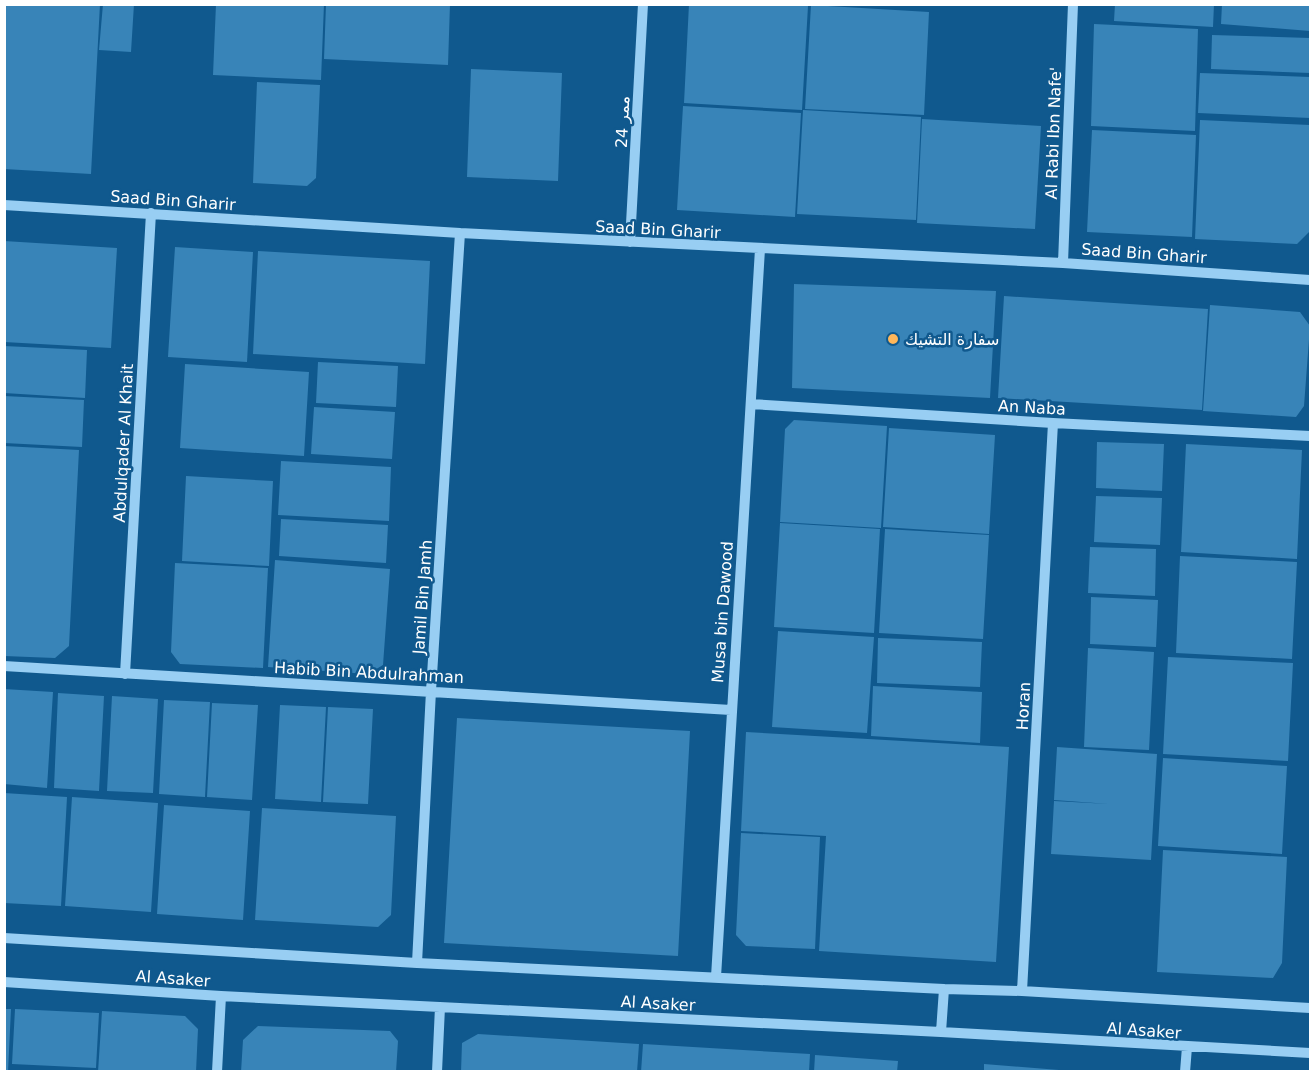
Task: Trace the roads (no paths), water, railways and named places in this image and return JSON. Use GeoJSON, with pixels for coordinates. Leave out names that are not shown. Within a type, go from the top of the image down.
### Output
{"type":"FeatureCollection","features":[{"type":"Feature","properties":{"kind":"street","name":"ممر 24"},"geometry":{"type":"LineString","coordinates":[[630,242],[643,4]]}},
{"type":"Feature","properties":{"kind":"street","name":"Al Rabi Ibn Nafe'"},"geometry":{"type":"LineString","coordinates":[[1063,263],[1073,4]]}},
{"type":"Feature","properties":{"kind":"street","name":"Saad Bin Gharir"},"geometry":{"type":"LineString","coordinates":[[4,205],[460,233],[1063,263],[1311,280]]}},
{"type":"Feature","properties":{"kind":"street","name":"Abdulqader Al Khait"},"geometry":{"type":"LineString","coordinates":[[125,674],[151,213]]}},
{"type":"Feature","properties":{"kind":"street","name":"Jamil Bin Jamh"},"geometry":{"type":"LineString","coordinates":[[417,963],[431,691],[460,233]]}},
{"type":"Feature","properties":{"kind":"street","name":"Musa bin Dawood"},"geometry":{"type":"LineString","coordinates":[[716,977],[760,249]]}},
{"type":"Feature","properties":{"kind":"street","name":"An Naba"},"geometry":{"type":"LineString","coordinates":[[751,404],[1311,436]]}},
{"type":"Feature","properties":{"kind":"street","name":"Horan"},"geometry":{"type":"LineString","coordinates":[[1022,991],[1053,423]]}},
{"type":"Feature","properties":{"kind":"street","name":"Habib Bin Abdulrahman"},"geometry":{"type":"LineString","coordinates":[[4,666],[731,710]]}},
{"type":"Feature","properties":{"kind":"street","name":"Al Asaker"},"geometry":{"type":"LineString","coordinates":[[4,938],[417,963],[1022,991],[1311,1008]]}},
{"type":"Feature","properties":{"kind":"street","name":"Al Asaker"},"geometry":{"type":"LineString","coordinates":[[4,982],[221,996],[1311,1053]]}},
{"type":"Feature","properties":{"kind":"street"},"geometry":{"type":"LineString","coordinates":[[941,1032],[944,989]]}},
{"type":"Feature","properties":{"kind":"street"},"geometry":{"type":"LineString","coordinates":[[217,1071],[221,996]]}},
{"type":"Feature","properties":{"kind":"street"},"geometry":{"type":"LineString","coordinates":[[437,1071],[440,1007]]}},
{"type":"Feature","properties":{"kind":"street"},"geometry":{"type":"LineString","coordinates":[[1185,1071],[1187,1047]]}},
{"type":"Feature","properties":{"kind":"place","name":"سفارة التشيك"},"geometry":{"type":"Point","coordinates":[893,339]}}]}
